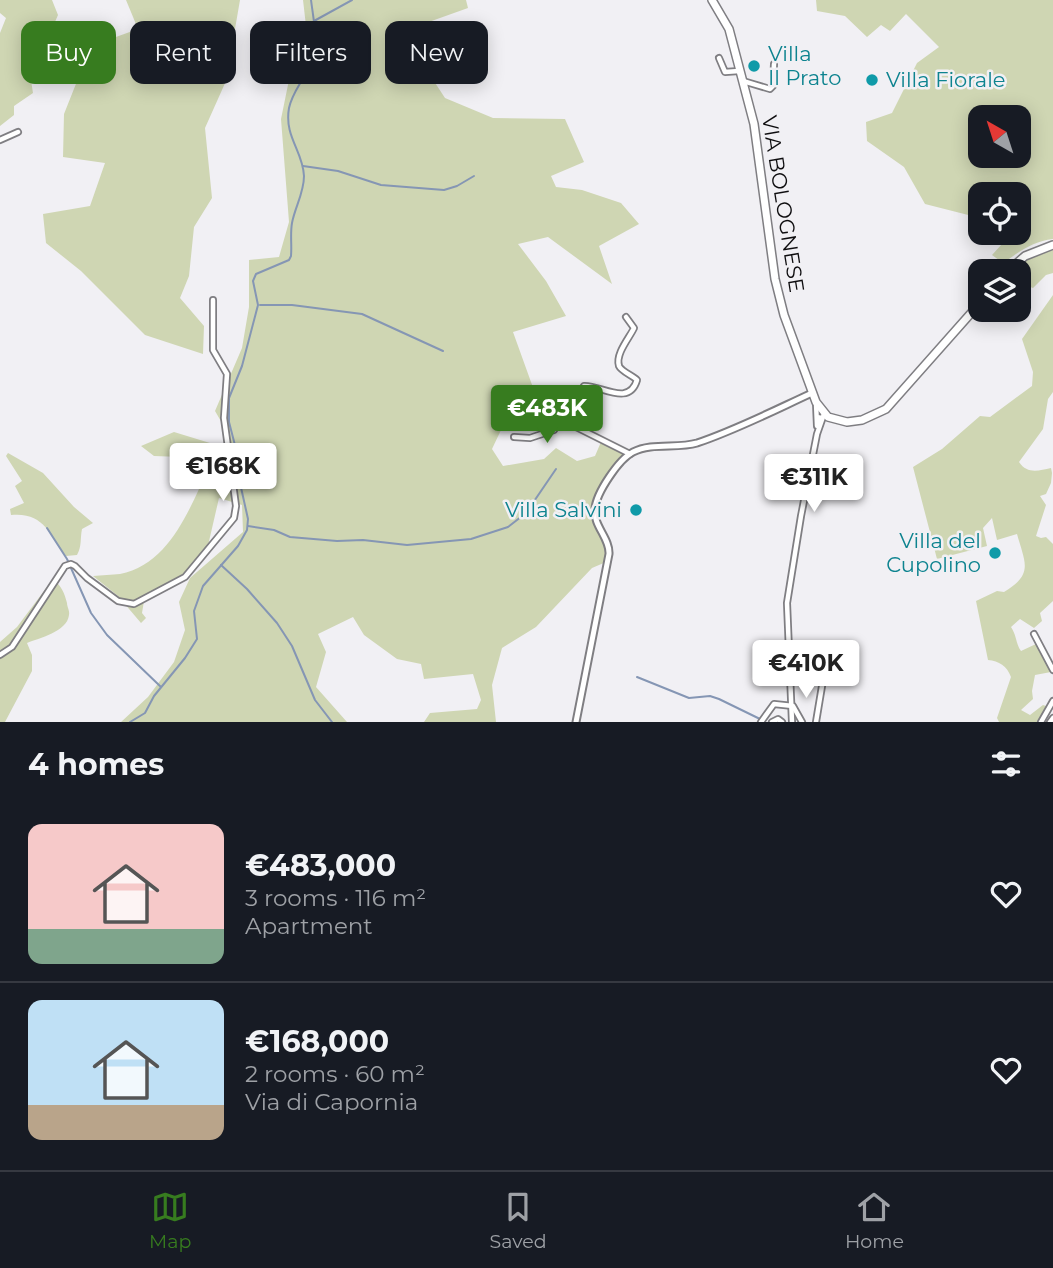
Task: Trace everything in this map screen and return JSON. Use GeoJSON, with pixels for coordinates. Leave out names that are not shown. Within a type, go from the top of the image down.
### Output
{"type":"FeatureCollection","features":[{"type":"Feature","properties":{"kind":"main road","name":"VIA BOLOGNESE"},"geometry":{"type":"LineString","coordinates":[[712,0],[727,22],[754,127],[777,289],[821,415]]}},
{"type":"Feature","properties":{"kind":"main road"},"geometry":{"type":"LineString","coordinates":[[1022,259],[1051,246]]}},
{"type":"Feature","properties":{"kind":"main road"},"geometry":{"type":"LineString","coordinates":[[821,415],[837,421],[855,422],[886,409],[968,317]]}},
{"type":"Feature","properties":{"kind":"street"},"geometry":{"type":"LineString","coordinates":[[719,58],[725,72],[740,71]]}},
{"type":"Feature","properties":{"kind":"street"},"geometry":{"type":"LineString","coordinates":[[743,80],[770,89],[773,86],[774,64]]}},
{"type":"Feature","properties":{"kind":"street"},"geometry":{"type":"LineString","coordinates":[[0,140],[18,132]]}},
{"type":"Feature","properties":{"kind":"street"},"geometry":{"type":"LineString","coordinates":[[0,655],[12,647],[62,569],[69,565],[118,601],[134,604],[185,577],[234,517],[236,506],[223,418],[227,374],[213,350],[213,300]]}},
{"type":"Feature","properties":{"kind":"street"},"geometry":{"type":"LineString","coordinates":[[514,437],[530,438],[554,430],[584,386],[619,394],[628,392],[635,386],[638,380],[620,368],[618,363],[622,349],[634,328],[626,317]]}},
{"type":"Feature","properties":{"kind":"street"},"geometry":{"type":"LineString","coordinates":[[576,722],[610,547],[594,516],[594,509],[613,472],[630,454],[644,448],[695,444],[812,393]]}},
{"type":"Feature","properties":{"kind":"street"},"geometry":{"type":"LineString","coordinates":[[792,722],[787,603],[821,415]]}},
{"type":"Feature","properties":{"kind":"street"},"geometry":{"type":"LineString","coordinates":[[560,419],[630,454]]}},
{"type":"Feature","properties":{"kind":"street"},"geometry":{"type":"LineString","coordinates":[[1034,634],[1053,670]]}},
{"type":"Feature","properties":{"kind":"street"},"geometry":{"type":"LineString","coordinates":[[816,722],[823,680]]}},
{"type":"Feature","properties":{"kind":"street"},"geometry":{"type":"LineString","coordinates":[[1041,722],[1053,701]]}},
{"type":"Feature","properties":{"kind":"street"},"geometry":{"type":"LineString","coordinates":[[761,722],[774,704],[790,705]]}},
{"type":"Feature","properties":{"kind":"street"},"geometry":{"type":"LineString","coordinates":[[790,705],[802,722]]}},
{"type":"Feature","properties":{"kind":"street"},"geometry":{"type":"LineString","coordinates":[[578,714],[581,722]]}},
{"type":"Feature","properties":{"kind":"street"},"geometry":{"type":"LineString","coordinates":[[1050,722],[1053,718]]}},
{"type":"Feature","properties":{"kind":"street"},"geometry":{"type":"LineString","coordinates":[[772,722],[778,719],[782,722]]}},
{"type":"Feature","properties":{"kind":"green space"},"geometry":{"type":"Polygon","coordinates":[[[0,0],[52,0],[58,15],[55,21],[21,21],[21,84],[32,84],[33,93],[14,106],[14,115],[0,126],[0,33],[6,18],[0,13],[0,0]]]}},
{"type":"Feature","properties":{"kind":"green space"},"geometry":{"type":"Polygon","coordinates":[[[126,0],[240,0],[236,23],[236,21],[135,21],[126,0]]]}},
{"type":"Feature","properties":{"kind":"green space"},"geometry":{"type":"Polygon","coordinates":[[[303,0],[466,0],[468,8],[432,21],[385,21],[385,84],[436,84],[445,98],[493,118],[565,119],[584,162],[551,176],[556,187],[582,190],[621,203],[639,224],[599,246],[612,284],[548,237],[518,244],[546,281],[566,316],[513,332],[540,407],[527,427],[516,425],[501,430],[492,449],[503,466],[544,459],[556,448],[577,461],[595,456],[601,442],[627,455],[608,473],[591,513],[604,544],[606,562],[592,568],[536,627],[502,648],[492,685],[496,722],[424,722],[430,713],[477,709],[481,700],[473,674],[424,679],[421,664],[397,659],[364,635],[353,617],[318,634],[326,652],[316,687],[347,722],[121,722],[148,697],[174,662],[185,630],[179,602],[190,578],[243,532],[242,505],[219,498],[207,550],[183,576],[145,595],[142,613],[146,618],[141,623],[118,596],[93,576],[120,574],[135,569],[159,553],[178,529],[199,489],[181,457],[154,456],[141,446],[174,432],[223,447],[229,435],[215,411],[242,348],[249,307],[249,260],[279,257],[289,222],[281,119],[288,84],[371,84],[371,21],[305,21],[303,0]]]}},
{"type":"Feature","properties":{"kind":"green space"},"geometry":{"type":"Polygon","coordinates":[[[816,0],[1053,0],[1053,239],[1033,245],[1009,259],[998,259],[992,255],[1001,245],[1031,245],[1031,182],[968,182],[968,215],[925,204],[904,167],[867,141],[866,122],[892,113],[917,63],[939,47],[906,14],[890,31],[881,25],[867,37],[845,16],[817,11],[816,0]]]}},
{"type":"Feature","properties":{"kind":"green space"},"geometry":{"type":"Polygon","coordinates":[[[130,32],[130,84],[225,84],[205,128],[212,198],[194,227],[189,276],[180,298],[204,326],[203,354],[145,335],[81,271],[46,243],[43,214],[90,206],[105,163],[63,157],[64,114],[76,84],[116,84],[116,37],[130,32]]]}},
{"type":"Feature","properties":{"kind":"green space"},"geometry":{"type":"Polygon","coordinates":[[[1053,250],[1053,273],[1046,275],[1033,288],[1030,259],[1053,250]]]}},
{"type":"Feature","properties":{"kind":"green space"},"geometry":{"type":"Polygon","coordinates":[[[1053,295],[1053,392],[1048,399],[1043,429],[1019,462],[1029,470],[1051,468],[1051,483],[1046,494],[1040,496],[1046,505],[1036,536],[1046,537],[1053,544],[1053,601],[1040,613],[1042,621],[1034,628],[1020,619],[1011,627],[1021,651],[1036,644],[1051,672],[1035,675],[1033,699],[1021,710],[1030,715],[1043,705],[1046,706],[1038,722],[999,722],[997,718],[1011,677],[1002,665],[988,660],[976,601],[997,591],[1004,592],[1020,579],[1025,567],[1017,534],[997,540],[992,518],[983,528],[987,546],[937,559],[913,467],[942,449],[980,416],[990,417],[1032,386],[1033,372],[1022,339],[1053,295]]]}},
{"type":"Feature","properties":{"kind":"green space"},"geometry":{"type":"Polygon","coordinates":[[[8,453],[43,473],[74,507],[93,523],[82,529],[77,555],[66,556],[38,521],[22,515],[11,515],[10,509],[24,503],[15,486],[22,481],[6,456],[8,453]]]}},
{"type":"Feature","properties":{"kind":"green space"},"geometry":{"type":"Polygon","coordinates":[[[53,579],[65,596],[69,612],[67,621],[52,634],[27,643],[32,655],[32,671],[5,722],[0,722],[0,642],[17,627],[53,579]]]}},
{"type":"Feature","properties":{"kind":"waterway"},"geometry":{"type":"LineString","coordinates":[[130,722],[145,713],[154,696],[197,639],[194,611],[203,586],[238,546],[247,530],[248,519],[238,474],[238,457],[229,422],[229,398],[242,366],[258,305],[253,281],[256,274],[289,260],[291,256],[292,223],[304,176],[288,118],[292,97],[314,52],[311,0]]}},
{"type":"Feature","properties":{"kind":"waterway"},"geometry":{"type":"LineString","coordinates":[[314,21],[352,0]]}},
{"type":"Feature","properties":{"kind":"waterway"},"geometry":{"type":"LineString","coordinates":[[303,166],[338,171],[381,185],[444,190],[474,176]]}},
{"type":"Feature","properties":{"kind":"waterway"},"geometry":{"type":"LineString","coordinates":[[260,305],[292,305],[362,314],[443,351]]}},
{"type":"Feature","properties":{"kind":"waterway"},"geometry":{"type":"LineString","coordinates":[[248,526],[274,530],[290,537],[337,541],[363,540],[407,545],[471,539],[508,527],[526,513],[556,469]]}},
{"type":"Feature","properties":{"kind":"waterway"},"geometry":{"type":"LineString","coordinates":[[47,528],[67,559],[91,613],[107,635],[161,687]]}},
{"type":"Feature","properties":{"kind":"waterway"},"geometry":{"type":"LineString","coordinates":[[221,565],[277,623],[292,646],[315,700],[332,722]]}},
{"type":"Feature","properties":{"kind":"waterway"},"geometry":{"type":"LineString","coordinates":[[637,677],[689,698],[710,696],[719,699],[760,719]]}},
{"type":"Feature","properties":{"kind":"place","name":"Villa Il Prato"},"geometry":{"type":"Point","coordinates":[754,66]}},
{"type":"Feature","properties":{"kind":"place","name":"Villa Fiorale"},"geometry":{"type":"Point","coordinates":[872,80]}},
{"type":"Feature","properties":{"kind":"place","name":"Villa Salvini"},"geometry":{"type":"Point","coordinates":[636,510]}},
{"type":"Feature","properties":{"kind":"place","name":"Villa del Cupolino"},"geometry":{"type":"Point","coordinates":[995,553]}}]}
